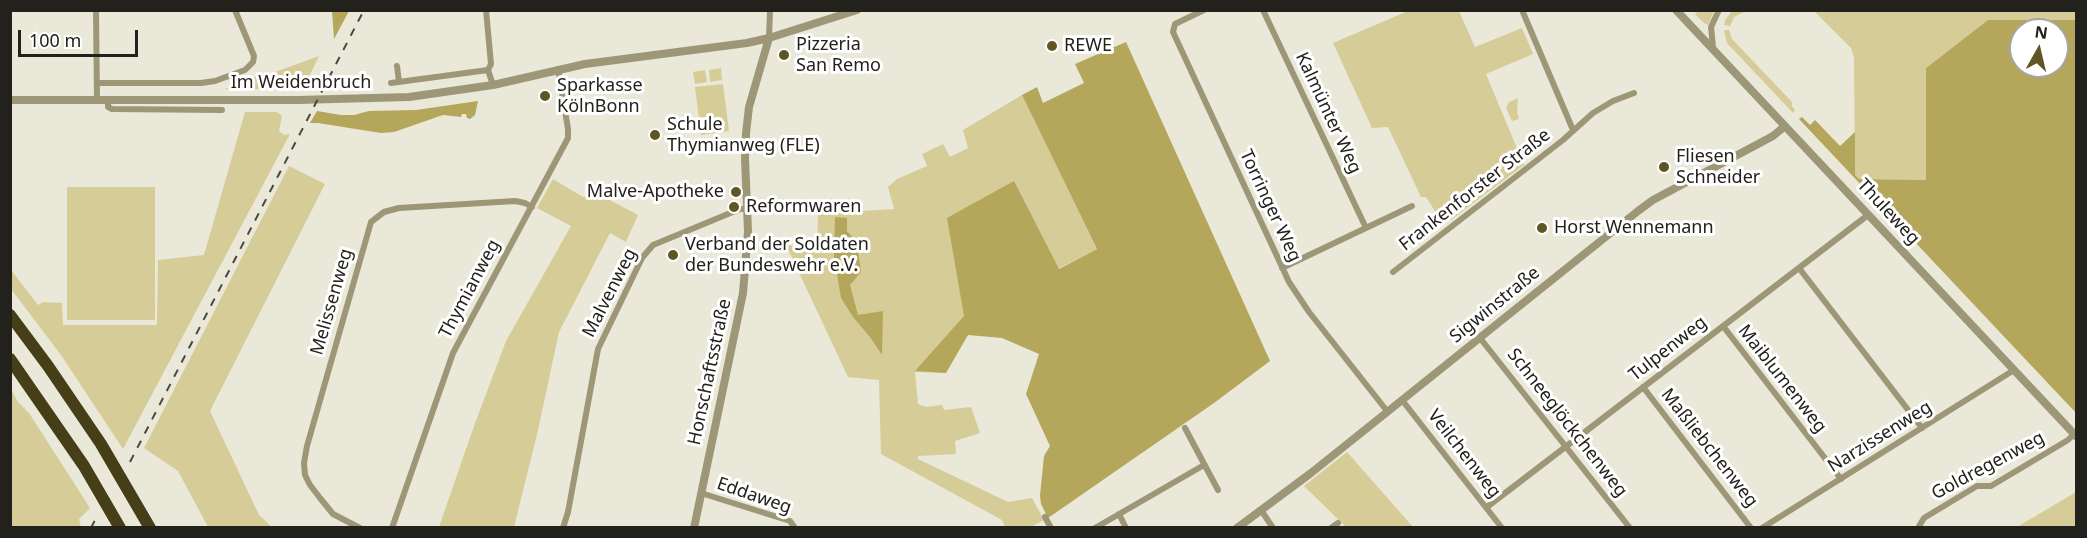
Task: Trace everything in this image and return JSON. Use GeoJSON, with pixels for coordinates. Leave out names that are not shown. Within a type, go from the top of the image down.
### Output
{"type":"FeatureCollection","features":[{"type":"Feature","properties":{"kind":"highway"},"geometry":{"type":"LineString","coordinates":[[10,315],[101,444],[150,528]]}},
{"type":"Feature","properties":{"kind":"highway"},"geometry":{"type":"LineString","coordinates":[[10,359],[84,466],[120,528]]}},
{"type":"Feature","properties":{"kind":"street"},"geometry":{"type":"LineString","coordinates":[[96,10],[97,100]]}},
{"type":"Feature","properties":{"kind":"street"},"geometry":{"type":"LineString","coordinates":[[97,83],[201,83],[215,81],[246,70],[253,62],[254,56],[235,10]]}},
{"type":"Feature","properties":{"kind":"street"},"geometry":{"type":"LineString","coordinates":[[486,10],[491,64],[488,70],[493,86]]}},
{"type":"Feature","properties":{"kind":"street","name":"Honschaftsstraße"},"geometry":{"type":"LineString","coordinates":[[694,528],[743,293],[748,253],[746,126],[769,38],[770,10]]}},
{"type":"Feature","properties":{"kind":"street","name":"Im Weidenbruch"},"geometry":{"type":"LineString","coordinates":[[10,100],[409,97],[493,86],[585,64],[740,44],[769,38],[857,10]]}},
{"type":"Feature","properties":{"kind":"street","name":"Torringer Weg"},"geometry":{"type":"LineString","coordinates":[[1204,10],[1175,24],[1173,32],[1282,268],[1309,312],[1387,411]]}},
{"type":"Feature","properties":{"kind":"street","name":"Kalmünter Weg"},"geometry":{"type":"LineString","coordinates":[[1263,10],[1365,228]]}},
{"type":"Feature","properties":{"kind":"street","name":"Frankenforster Straße"},"geometry":{"type":"LineString","coordinates":[[1522,10],[1573,130]]}},
{"type":"Feature","properties":{"kind":"street"},"geometry":{"type":"LineString","coordinates":[[1713,51],[1711,27],[1719,10]]}},
{"type":"Feature","properties":{"kind":"street","name":"Thuleweg"},"geometry":{"type":"LineString","coordinates":[[1682,12],[1713,51],[2075,435]]}},
{"type":"Feature","properties":{"kind":"street","name":"Im Weidenbruch"},"geometry":{"type":"LineString","coordinates":[[397,66],[399,82]]}},
{"type":"Feature","properties":{"kind":"street","name":"Thymianweg"},"geometry":{"type":"LineString","coordinates":[[392,528],[453,353],[568,138],[558,69]]}},
{"type":"Feature","properties":{"kind":"street","name":"Im Weidenbruch"},"geometry":{"type":"LineString","coordinates":[[391,83],[488,70]]}},
{"type":"Feature","properties":{"kind":"street","name":"Frankenforster Straße"},"geometry":{"type":"LineString","coordinates":[[1394,272],[1604,106],[1634,93]]}},
{"type":"Feature","properties":{"kind":"street","name":"Im Weidenbruch"},"geometry":{"type":"LineString","coordinates":[[108,100],[108,107],[112,109],[222,110]]}},
{"type":"Feature","properties":{"kind":"street","name":"Sigwinstraße"},"geometry":{"type":"LineString","coordinates":[[1238,528],[1311,473],[1638,210],[1773,136],[1785,126]]}},
{"type":"Feature","properties":{"kind":"street","name":"Melissenweg"},"geometry":{"type":"LineString","coordinates":[[360,528],[333,514],[326,506],[310,486],[305,475],[304,463],[371,222],[384,212],[399,208],[515,201],[532,207]]}},
{"type":"Feature","properties":{"kind":"street"},"geometry":{"type":"LineString","coordinates":[[1282,268],[1412,206]]}},
{"type":"Feature","properties":{"kind":"street","name":"Malvenweg"},"geometry":{"type":"LineString","coordinates":[[563,528],[568,512],[598,349],[642,258],[653,244],[740,209],[748,209]]}},
{"type":"Feature","properties":{"kind":"street","name":"Tulpenweg"},"geometry":{"type":"LineString","coordinates":[[1486,507],[1868,215]]}},
{"type":"Feature","properties":{"kind":"street"},"geometry":{"type":"LineString","coordinates":[[1798,268],[1922,428]]}},
{"type":"Feature","properties":{"kind":"street","name":"Maiblumenweg"},"geometry":{"type":"LineString","coordinates":[[1723,326],[1840,479]]}},
{"type":"Feature","properties":{"kind":"street","name":"Schneeglöckchenweg"},"geometry":{"type":"LineString","coordinates":[[1480,338],[1629,528]]}},
{"type":"Feature","properties":{"kind":"street","name":"Narzissenweg"},"geometry":{"type":"LineString","coordinates":[[1761,528],[2014,370]]}},
{"type":"Feature","properties":{"kind":"street","name":"Maßliebchenweg"},"geometry":{"type":"LineString","coordinates":[[1643,387],[1751,528]]}},
{"type":"Feature","properties":{"kind":"street","name":"Veilchenweg"},"geometry":{"type":"LineString","coordinates":[[1402,400],[1503,528]]}},
{"type":"Feature","properties":{"kind":"street"},"geometry":{"type":"LineString","coordinates":[[1185,428],[1218,490]]}},
{"type":"Feature","properties":{"kind":"street","name":"Goldregenweg"},"geometry":{"type":"LineString","coordinates":[[1918,528],[1924,518],[1977,486],[1991,486],[2075,435]]}},
{"type":"Feature","properties":{"kind":"street"},"geometry":{"type":"LineString","coordinates":[[1095,528],[1204,465]]}},
{"type":"Feature","properties":{"kind":"street","name":"Eddaweg"},"geometry":{"type":"LineString","coordinates":[[701,493],[790,521],[795,528]]}},
{"type":"Feature","properties":{"kind":"street"},"geometry":{"type":"LineString","coordinates":[[1261,510],[1272,528]]}},
{"type":"Feature","properties":{"kind":"street"},"geometry":{"type":"LineString","coordinates":[[1119,514],[1126,528]]}},
{"type":"Feature","properties":{"kind":"street"},"geometry":{"type":"LineString","coordinates":[[1045,517],[1051,528]]}},
{"type":"Feature","properties":{"kind":"street"},"geometry":{"type":"LineString","coordinates":[[1331,528],[1338,523]]}},
{"type":"Feature","properties":{"kind":"shaded area"},"geometry":{"type":"Polygon","coordinates":[[[1733,10],[1796,10],[1797,12],[1744,12],[1734,17],[1730,26],[1724,25],[1733,10]]]}},
{"type":"Feature","properties":{"kind":"shaded area"},"geometry":{"type":"Polygon","coordinates":[[[2076,10],[2076,20],[2009,18],[2009,20],[1988,20],[1926,68],[1926,180],[1859,179],[1855,175],[1854,57],[1851,48],[1814,11],[2076,10]]]}},
{"type":"Feature","properties":{"kind":"shaded area"},"geometry":{"type":"Polygon","coordinates":[[[332,11],[349,11],[334,39],[332,11]]]}},
{"type":"Feature","properties":{"kind":"shaded area"},"geometry":{"type":"Polygon","coordinates":[[[1408,11],[1459,11],[1475,47],[1522,28],[1533,54],[1486,74],[1524,165],[1451,220],[1440,219],[1426,197],[1421,197],[1388,127],[1372,128],[1333,43],[1408,11]]]}},
{"type":"Feature","properties":{"kind":"shaded area"},"geometry":{"type":"Polygon","coordinates":[[[1698,11],[1714,11],[1708,25],[1695,14],[1698,11]]]}},
{"type":"Feature","properties":{"kind":"shaded area"},"geometry":{"type":"Polygon","coordinates":[[[1988,20],[2009,20],[2009,78],[2069,78],[2069,20],[2076,20],[2076,413],[1799,119],[1802,117],[1810,125],[1815,120],[1840,146],[1855,132],[1855,175],[1859,179],[1926,180],[1926,68],[1988,20]]]}},
{"type":"Feature","properties":{"kind":"shaded area"},"geometry":{"type":"Polygon","coordinates":[[[1724,30],[1729,30],[1732,39],[1792,102],[1795,110],[1793,113],[1727,43],[1724,30]]]}},
{"type":"Feature","properties":{"kind":"shaded area"},"geometry":{"type":"Polygon","coordinates":[[[1126,42],[1270,361],[1214,403],[1048,518],[1040,496],[1044,456],[1050,446],[1026,394],[1039,354],[1002,338],[968,335],[946,373],[915,371],[964,316],[947,218],[1014,181],[1059,269],[1097,249],[1022,95],[1037,87],[1043,103],[1084,83],[1075,64],[1126,42]]]}},
{"type":"Feature","properties":{"kind":"shaded area"},"geometry":{"type":"Polygon","coordinates":[[[319,56],[303,89],[264,89],[267,75],[319,56]]]}},
{"type":"Feature","properties":{"kind":"shaded area"},"geometry":{"type":"Polygon","coordinates":[[[721,68],[722,80],[710,82],[709,70],[721,68]]]}},
{"type":"Feature","properties":{"kind":"shaded area"},"geometry":{"type":"Polygon","coordinates":[[[705,70],[707,82],[695,84],[693,72],[705,70]]]}},
{"type":"Feature","properties":{"kind":"shaded area"},"geometry":{"type":"Polygon","coordinates":[[[260,75],[260,89],[225,89],[234,86],[260,75]]]}},
{"type":"Feature","properties":{"kind":"shaded area"},"geometry":{"type":"Polygon","coordinates":[[[723,84],[729,131],[701,135],[695,87],[723,84]]]}},
{"type":"Feature","properties":{"kind":"shaded area"},"geometry":{"type":"Polygon","coordinates":[[[1022,95],[1097,249],[964,316],[946,373],[915,372],[918,404],[926,407],[942,405],[944,410],[971,407],[980,433],[955,441],[956,454],[918,456],[918,459],[1008,502],[1032,498],[1044,520],[1031,527],[1005,527],[1002,520],[881,454],[879,380],[848,377],[786,245],[817,248],[818,214],[894,209],[888,187],[897,179],[927,166],[922,154],[943,144],[950,157],[968,148],[963,130],[1022,95]]]}},
{"type":"Feature","properties":{"kind":"shaded area"},"geometry":{"type":"Polygon","coordinates":[[[1518,98],[1519,119],[1512,121],[1506,108],[1509,102],[1518,98]]]}},
{"type":"Feature","properties":{"kind":"shaded area"},"geometry":{"type":"Polygon","coordinates":[[[478,101],[475,115],[470,119],[466,114],[462,114],[461,117],[443,115],[394,132],[381,133],[310,123],[317,111],[354,115],[369,111],[416,110],[478,101]]]}},
{"type":"Feature","properties":{"kind":"shaded area"},"geometry":{"type":"Polygon","coordinates":[[[245,112],[277,112],[282,116],[279,131],[284,135],[290,134],[123,449],[61,355],[11,289],[11,270],[38,305],[43,302],[62,303],[63,325],[157,325],[158,260],[204,255],[245,112]]]}},
{"type":"Feature","properties":{"kind":"shaded area"},"geometry":{"type":"Polygon","coordinates":[[[289,166],[325,184],[210,411],[259,515],[272,527],[208,527],[178,471],[144,448],[289,166]]]}},
{"type":"Feature","properties":{"kind":"shaded area"},"geometry":{"type":"Polygon","coordinates":[[[553,179],[583,197],[606,194],[606,198],[638,215],[626,242],[610,233],[559,332],[514,527],[439,527],[506,341],[571,226],[537,208],[553,179]]]}},
{"type":"Feature","properties":{"kind":"shaded area"},"geometry":{"type":"Polygon","coordinates":[[[67,187],[155,187],[155,320],[67,320],[67,187]]]}},
{"type":"Feature","properties":{"kind":"shaded area"},"geometry":{"type":"Polygon","coordinates":[[[835,217],[847,218],[847,231],[857,242],[861,272],[850,285],[858,315],[883,311],[882,355],[841,298],[834,256],[835,217]]]}},
{"type":"Feature","properties":{"kind":"shaded area"},"geometry":{"type":"Polygon","coordinates":[[[10,387],[90,508],[79,519],[81,527],[11,527],[10,387]]]}},
{"type":"Feature","properties":{"kind":"shaded area"},"geometry":{"type":"Polygon","coordinates":[[[1347,452],[1413,527],[1346,527],[1304,486],[1347,452]]]}},
{"type":"Feature","properties":{"kind":"shaded area"},"geometry":{"type":"Polygon","coordinates":[[[2076,492],[2076,527],[2017,527],[2076,492]]]}},
{"type":"Feature","properties":{"kind":"railway"},"geometry":{"type":"LineString","coordinates":[[130,462],[364,10]]}},
{"type":"Feature","properties":{"kind":"railway"},"geometry":{"type":"LineString","coordinates":[[91,528],[96,518]]}},
{"type":"Feature","properties":{"kind":"place","name":"REWE"},"geometry":{"type":"Point","coordinates":[1052,46]}},
{"type":"Feature","properties":{"kind":"place","name":"Pizzeria San Remo"},"geometry":{"type":"Point","coordinates":[784,55]}},
{"type":"Feature","properties":{"kind":"place","name":"Sparkasse KölnBonn"},"geometry":{"type":"Point","coordinates":[545,96]}},
{"type":"Feature","properties":{"kind":"place","name":"Schule Thymianweg (FLE)"},"geometry":{"type":"Point","coordinates":[655,135]}},
{"type":"Feature","properties":{"kind":"place","name":"Fliesen Schneider"},"geometry":{"type":"Point","coordinates":[1664,167]}},
{"type":"Feature","properties":{"kind":"place","name":"Malve-Apotheke"},"geometry":{"type":"Point","coordinates":[736,192]}},
{"type":"Feature","properties":{"kind":"place","name":"Reformwaren"},"geometry":{"type":"Point","coordinates":[734,207]}},
{"type":"Feature","properties":{"kind":"place","name":"Horst Wennemann"},"geometry":{"type":"Point","coordinates":[1542,228]}},
{"type":"Feature","properties":{"kind":"place","name":"Verband der Soldaten der Bundeswehr e.V."},"geometry":{"type":"Point","coordinates":[673,255]}}]}
